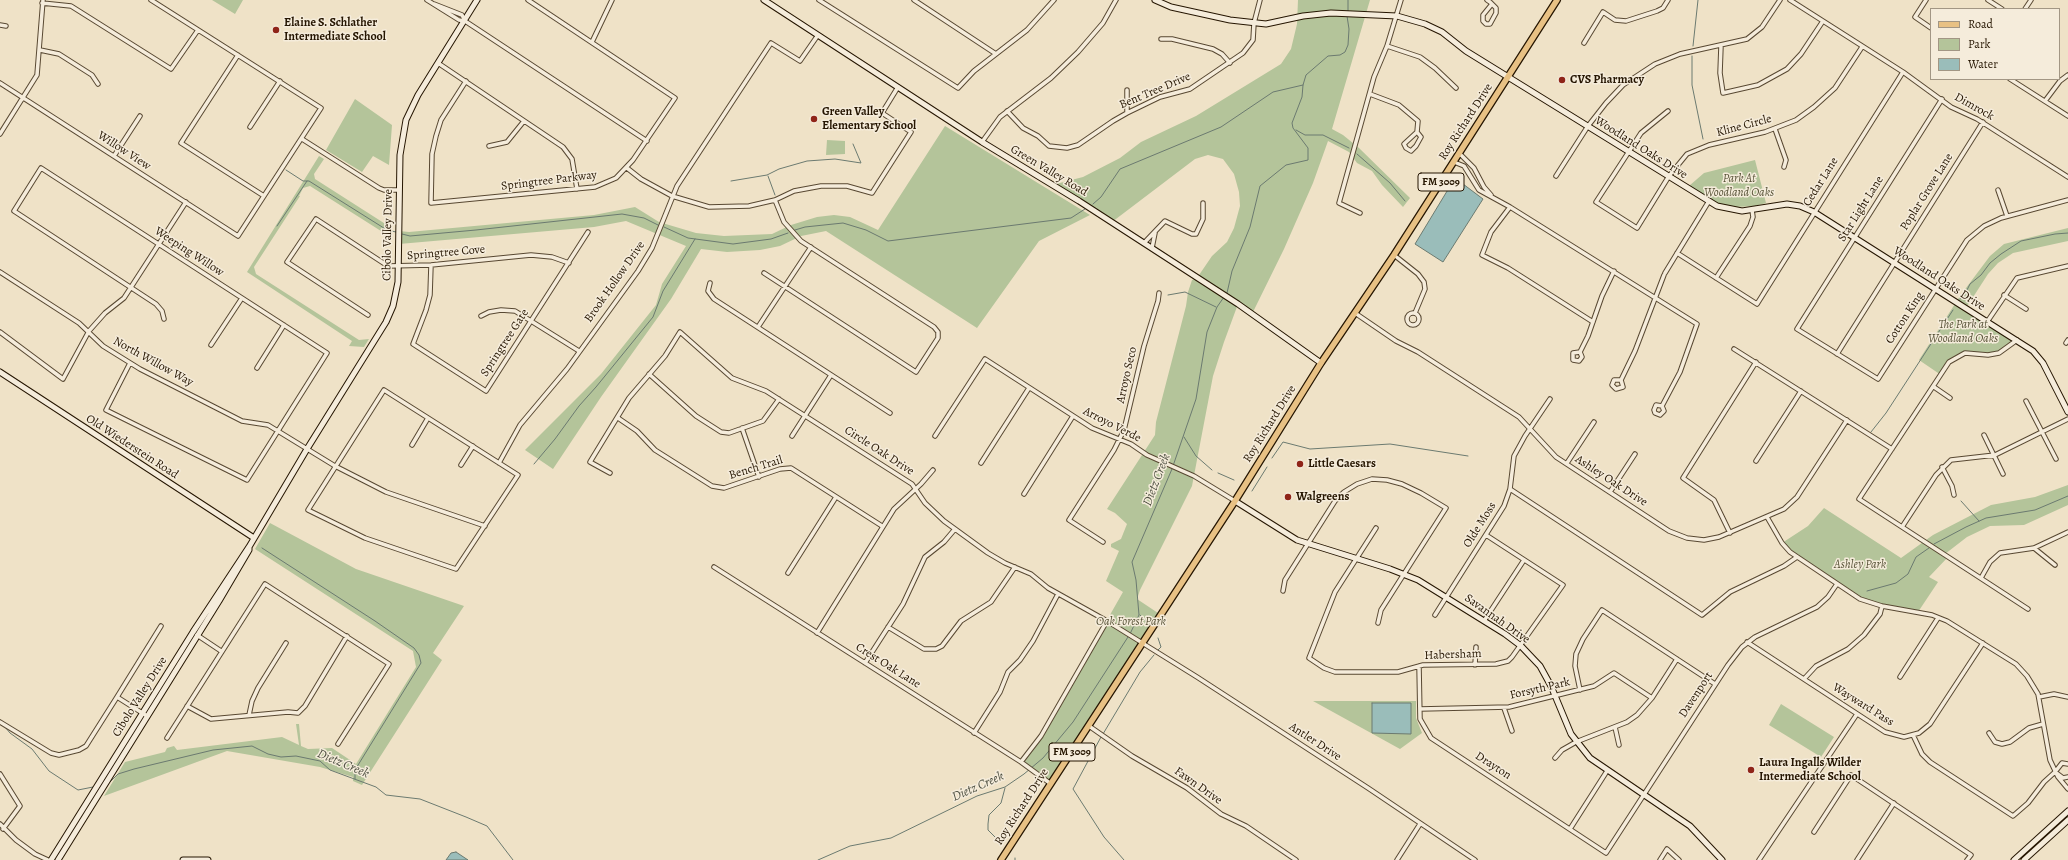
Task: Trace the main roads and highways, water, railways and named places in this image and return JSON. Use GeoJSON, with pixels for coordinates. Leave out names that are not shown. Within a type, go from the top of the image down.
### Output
{"type":"FeatureCollection","features":[{"type":"Feature","properties":{"kind":"main road","name":"Roy Richard Drive"},"geometry":{"type":"LineString","coordinates":[[1001,860],[1235,501],[1322,363],[1394,255],[1557,0]]}},
{"type":"Feature","properties":{"kind":"water"},"geometry":{"type":"Polygon","coordinates":[[[1455,178],[1483,199],[1443,262],[1415,244],[1455,178]]]}},
{"type":"Feature","properties":{"kind":"water"},"geometry":{"type":"Polygon","coordinates":[[[1372,703],[1411,703],[1411,734],[1372,733],[1372,703]]]}},
{"type":"Feature","properties":{"kind":"water"},"geometry":{"type":"Polygon","coordinates":[[[456,852],[468,860],[446,860],[451,853],[456,852]]]}},
{"type":"Feature","properties":{"kind":"waterway","name":"Dietz Creek"},"geometry":{"type":"LineString","coordinates":[[1348,0],[1348,11]]}},
{"type":"Feature","properties":{"kind":"waterway"},"geometry":{"type":"LineString","coordinates":[[1693,46],[1698,0]]}},
{"type":"Feature","properties":{"kind":"waterway","name":"Dietz Creek"},"geometry":{"type":"LineString","coordinates":[[1227,293],[1232,271],[1250,227],[1260,186],[1286,165],[1308,160],[1308,148],[1293,128],[1292,123],[1302,97],[1306,75],[1328,56],[1340,55],[1345,52],[1348,45],[1349,29],[1347,16]]}},
{"type":"Feature","properties":{"kind":"waterway"},"geometry":{"type":"LineString","coordinates":[[1692,56],[1692,85],[1703,139]]}},
{"type":"Feature","properties":{"kind":"waterway"},"geometry":{"type":"LineString","coordinates":[[1093,204],[1101,197],[1120,169],[1221,127],[1273,92],[1303,85]]}},
{"type":"Feature","properties":{"kind":"waterway"},"geometry":{"type":"LineString","coordinates":[[1296,130],[1305,135],[1323,135],[1349,148]]}},
{"type":"Feature","properties":{"kind":"waterway"},"geometry":{"type":"LineString","coordinates":[[731,181],[767,175],[779,169],[807,161],[835,159],[861,163],[853,144]]}},
{"type":"Feature","properties":{"kind":"waterway"},"geometry":{"type":"LineString","coordinates":[[1357,154],[1390,183],[1405,201]]}},
{"type":"Feature","properties":{"kind":"waterway"},"geometry":{"type":"LineString","coordinates":[[286,170],[303,181],[309,181],[387,230],[396,232]]}},
{"type":"Feature","properties":{"kind":"waterway"},"geometry":{"type":"LineString","coordinates":[[768,176],[775,195]]}},
{"type":"Feature","properties":{"kind":"waterway"},"geometry":{"type":"LineString","coordinates":[[277,226],[307,181]]}},
{"type":"Feature","properties":{"kind":"waterway"},"geometry":{"type":"LineString","coordinates":[[795,230],[805,227],[843,223],[866,230],[888,241],[1071,218],[1085,209]]}},
{"type":"Feature","properties":{"kind":"waterway"},"geometry":{"type":"LineString","coordinates":[[402,234],[410,236],[622,214],[644,218],[658,225]]}},
{"type":"Feature","properties":{"kind":"waterway"},"geometry":{"type":"LineString","coordinates":[[664,227],[688,238],[733,244],[771,239],[788,233]]}},
{"type":"Feature","properties":{"kind":"waterway"},"geometry":{"type":"LineString","coordinates":[[1960,299],[1964,296],[1970,284],[1981,275],[1990,263],[2021,241],[2068,233]]}},
{"type":"Feature","properties":{"kind":"waterway"},"geometry":{"type":"LineString","coordinates":[[534,464],[555,439],[579,406],[653,317],[663,291],[695,239]]}},
{"type":"Feature","properties":{"kind":"waterway"},"geometry":{"type":"LineString","coordinates":[[1168,295],[1185,292],[1216,307]]}},
{"type":"Feature","properties":{"kind":"waterway","name":"Dietz Creek"},"geometry":{"type":"LineString","coordinates":[[1173,466],[1196,399],[1207,332],[1217,307],[1224,297]]}},
{"type":"Feature","properties":{"kind":"waterway"},"geometry":{"type":"LineString","coordinates":[[1871,432],[1886,413],[1953,310]]}},
{"type":"Feature","properties":{"kind":"waterway"},"geometry":{"type":"LineString","coordinates":[[1184,437],[1196,456],[1212,470]]}},
{"type":"Feature","properties":{"kind":"waterway"},"geometry":{"type":"LineString","coordinates":[[1272,458],[1283,442],[1310,449],[1390,444],[1468,456]]}},
{"type":"Feature","properties":{"kind":"waterway"},"geometry":{"type":"LineString","coordinates":[[1252,491],[1267,467]]}},
{"type":"Feature","properties":{"kind":"waterway","name":"Dietz Creek"},"geometry":{"type":"LineString","coordinates":[[1130,634],[1139,615],[1136,580],[1132,562],[1172,469]]}},
{"type":"Feature","properties":{"kind":"waterway"},"geometry":{"type":"LineString","coordinates":[[1218,473],[1234,480]]}},
{"type":"Feature","properties":{"kind":"waterway"},"geometry":{"type":"LineString","coordinates":[[1934,544],[1986,518],[2035,510],[2068,496]]}},
{"type":"Feature","properties":{"kind":"waterway"},"geometry":{"type":"LineString","coordinates":[[1961,501],[1979,521]]}},
{"type":"Feature","properties":{"kind":"waterway"},"geometry":{"type":"LineString","coordinates":[[262,548],[375,621],[414,648],[419,655],[421,663],[355,770],[355,779]]}},
{"type":"Feature","properties":{"kind":"waterway"},"geometry":{"type":"LineString","coordinates":[[1867,591],[1896,583],[1908,574],[1916,557],[1929,548]]}},
{"type":"Feature","properties":{"kind":"waterway"},"geometry":{"type":"LineString","coordinates":[[1140,615],[1146,622]]}},
{"type":"Feature","properties":{"kind":"waterway","name":"Dietz Creek"},"geometry":{"type":"LineString","coordinates":[[818,860],[850,846],[891,838],[977,796],[1005,787],[1024,774],[1043,758],[1073,722],[1128,637]]}},
{"type":"Feature","properties":{"kind":"waterway"},"geometry":{"type":"LineString","coordinates":[[1158,638],[1161,647],[1158,650]]}},
{"type":"Feature","properties":{"kind":"waterway"},"geometry":{"type":"LineString","coordinates":[[1103,734],[1140,672],[1154,655]]}},
{"type":"Feature","properties":{"kind":"waterway","name":"Dietz Creek"},"geometry":{"type":"LineString","coordinates":[[5,727],[10,733],[32,749],[49,771],[78,790],[93,787]]}},
{"type":"Feature","properties":{"kind":"waterway"},"geometry":{"type":"LineString","coordinates":[[1101,737],[1073,789],[1104,837],[1124,860]]}},
{"type":"Feature","properties":{"kind":"waterway","name":"Dietz Creek"},"geometry":{"type":"LineString","coordinates":[[107,785],[118,774],[134,769],[213,750],[252,746],[268,754],[281,757],[296,756],[320,761],[330,770],[376,787],[386,795],[420,799],[487,826],[513,860]]}},
{"type":"Feature","properties":{"kind":"waterway"},"geometry":{"type":"LineString","coordinates":[[1000,845],[997,839],[988,830],[988,824],[989,815],[1001,803],[1005,788]]}},
{"type":"Feature","properties":{"kind":"place","name":"Elaine S. Schlather Intermediate School"},"geometry":{"type":"Point","coordinates":[276,30]}},
{"type":"Feature","properties":{"kind":"place","name":"CVS Pharmacy"},"geometry":{"type":"Point","coordinates":[1562,80]}},
{"type":"Feature","properties":{"kind":"place","name":"Green Valley Elementary School"},"geometry":{"type":"Point","coordinates":[814,119]}},
{"type":"Feature","properties":{"kind":"place","name":"Little Caesars"},"geometry":{"type":"Point","coordinates":[1300,464]}},
{"type":"Feature","properties":{"kind":"place","name":"Walgreens"},"geometry":{"type":"Point","coordinates":[1288,497]}},
{"type":"Feature","properties":{"kind":"place","name":"Laura Ingalls Wilder Intermediate School"},"geometry":{"type":"Point","coordinates":[1751,770]}},
{"type":"Feature","properties":{"kind":"park label","name":"Park At Woodland Oaks"},"geometry":{"type":"Point","coordinates":[1739,186]}},
{"type":"Feature","properties":{"kind":"park label","name":"The Park at Woodland Oaks"},"geometry":{"type":"Point","coordinates":[1963,332]}},
{"type":"Feature","properties":{"kind":"park label","name":"Ashley Park"},"geometry":{"type":"Point","coordinates":[1860,565]}},
{"type":"Feature","properties":{"kind":"park label","name":"Oak Forest Park"},"geometry":{"type":"Point","coordinates":[1131,622]}}]}
